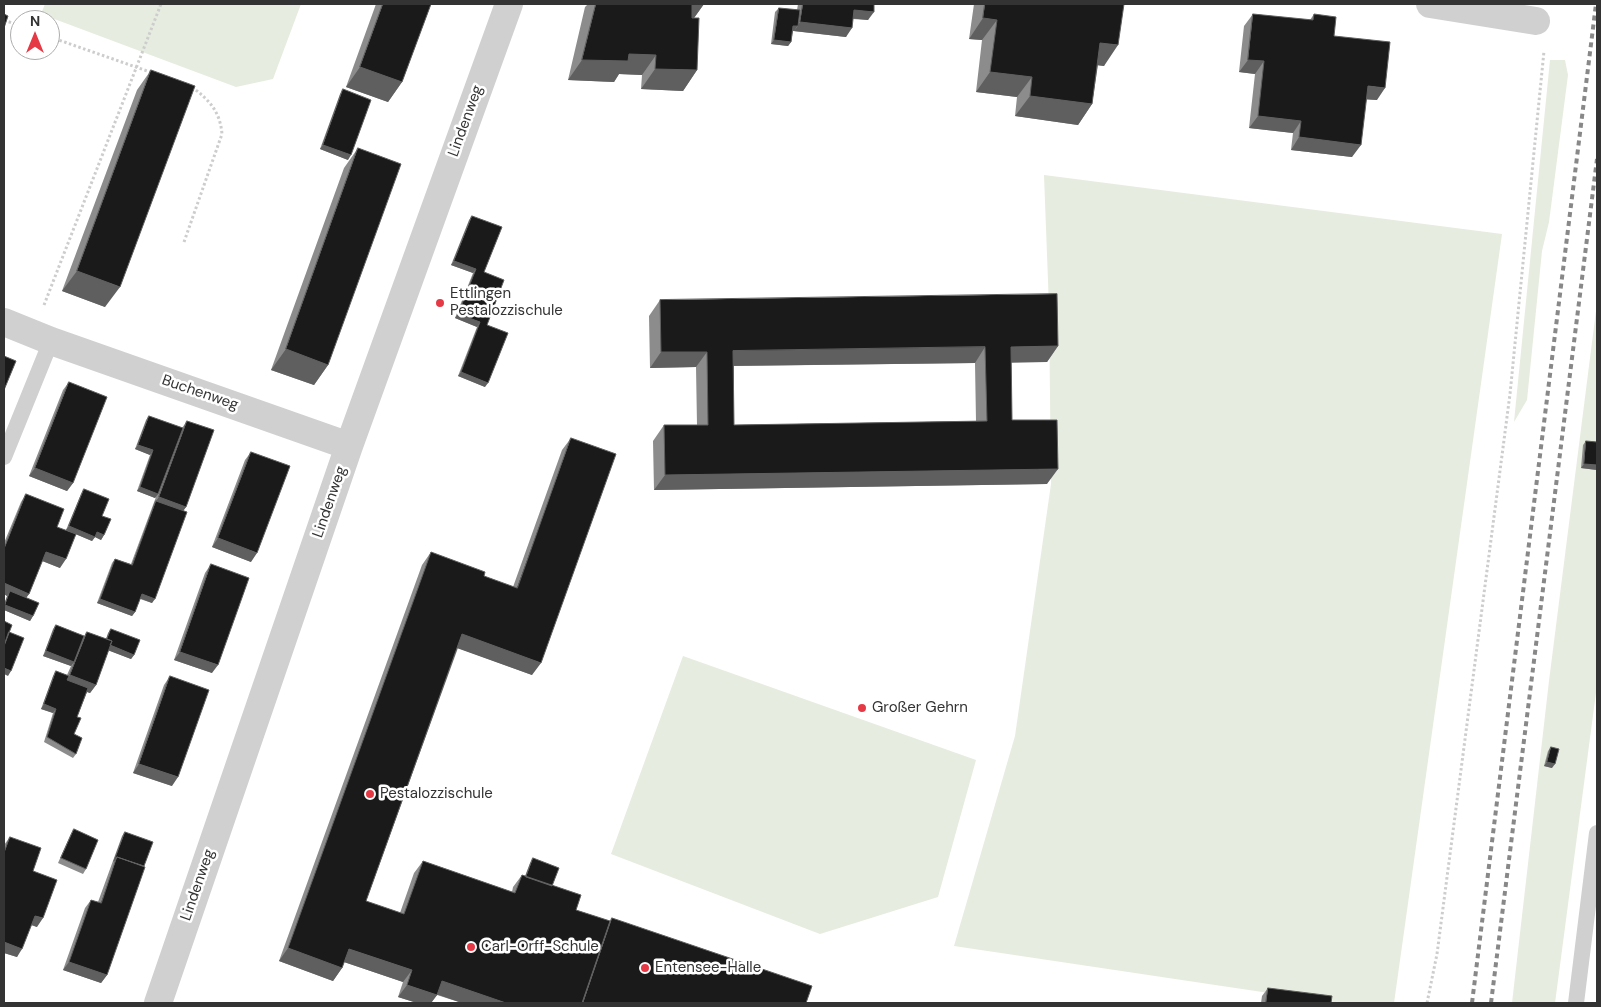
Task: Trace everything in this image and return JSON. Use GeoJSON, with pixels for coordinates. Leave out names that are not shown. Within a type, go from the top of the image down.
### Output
{"type":"FeatureCollection","features":[{"type":"Feature","properties":{"kind":"street","name":"Lindenweg"},"geometry":{"type":"LineString","coordinates":[[158,1003],[349,446],[509,4]]}},
{"type":"Feature","properties":{"kind":"street"},"geometry":{"type":"LineString","coordinates":[[1430,4],[1536,21]]}},
{"type":"Feature","properties":{"kind":"street","name":"Buchenweg"},"geometry":{"type":"LineString","coordinates":[[4,322],[349,446]]}},
{"type":"Feature","properties":{"kind":"lane"},"geometry":{"type":"LineString","coordinates":[[4,457],[42,337]]}},
{"type":"Feature","properties":{"kind":"lane"},"geometry":{"type":"LineString","coordinates":[[1576,1003],[1597,833]]}},
{"type":"Feature","properties":{"kind":"path"},"geometry":{"type":"LineString","coordinates":[[42,337],[135,66],[161,4]]}},
{"type":"Feature","properties":{"kind":"path"},"geometry":{"type":"LineString","coordinates":[[1427,1003],[1436,954],[1510,394],[1545,42],[1536,21]]}},
{"type":"Feature","properties":{"kind":"path"},"geometry":{"type":"LineString","coordinates":[[60,40],[154,73]]}},
{"type":"Feature","properties":{"kind":"path"},"geometry":{"type":"LineString","coordinates":[[184,242],[222,134],[221,120],[210,101],[191,86]]}},
{"type":"Feature","properties":{"kind":"shaded area"},"geometry":{"type":"Polygon","coordinates":[[[45,4],[301,4],[273,79],[236,87],[60,21],[60,10],[43,10],[45,4]]]}},
{"type":"Feature","properties":{"kind":"shaded area"},"geometry":{"type":"Polygon","coordinates":[[[1550,60],[1565,60],[1568,75],[1549,222],[1542,251],[1527,400],[1514,422],[1550,60]]]}},
{"type":"Feature","properties":{"kind":"shaded area"},"geometry":{"type":"Polygon","coordinates":[[[1044,175],[1502,234],[1394,1003],[1336,1003],[954,946],[1015,736],[1051,484],[1049,307],[1044,175]]]}},
{"type":"Feature","properties":{"kind":"shaded area"},"geometry":{"type":"Polygon","coordinates":[[[1597,303],[1597,685],[1555,1003],[1512,1003],[1549,681],[1597,303]]]}},
{"type":"Feature","properties":{"kind":"shaded area"},"geometry":{"type":"Polygon","coordinates":[[[683,656],[976,760],[938,897],[820,934],[611,854],[683,656]]]}},
{"type":"Feature","properties":{"kind":"building"},"geometry":{"type":"Polygon","coordinates":[[[383,4],[431,4],[402,82],[360,67],[383,4]]]}},
{"type":"Feature","properties":{"kind":"building"},"geometry":{"type":"Polygon","coordinates":[[[596,4],[692,4],[692,18],[699,18],[697,70],[655,69],[656,55],[629,54],[628,61],[582,60],[596,4]]]}},
{"type":"Feature","properties":{"kind":"building"},"geometry":{"type":"Polygon","coordinates":[[[803,4],[874,4],[874,12],[854,10],[852,28],[800,22],[803,4]]]}},
{"type":"Feature","properties":{"kind":"building"},"geometry":{"type":"Polygon","coordinates":[[[985,4],[1124,4],[1118,45],[1100,43],[1092,104],[1030,96],[1032,77],[990,72],[997,20],[983,18],[985,4]]]}},
{"type":"Feature","properties":{"kind":"building"},"geometry":{"type":"Polygon","coordinates":[[[779,8],[800,10],[798,26],[793,26],[791,42],[774,40],[779,8]]]}},
{"type":"Feature","properties":{"kind":"building"},"geometry":{"type":"Polygon","coordinates":[[[4,14],[8,16],[4,28],[4,14]]]}},
{"type":"Feature","properties":{"kind":"building"},"geometry":{"type":"Polygon","coordinates":[[[1253,14],[1313,20],[1314,14],[1336,17],[1334,36],[1390,42],[1385,88],[1368,86],[1361,145],[1299,137],[1301,121],[1258,116],[1264,61],[1248,60],[1253,14]]]}},
{"type":"Feature","properties":{"kind":"building"},"geometry":{"type":"Polygon","coordinates":[[[151,70],[195,86],[120,287],[77,271],[151,70]]]}},
{"type":"Feature","properties":{"kind":"building"},"geometry":{"type":"Polygon","coordinates":[[[343,89],[371,100],[351,155],[323,145],[343,89]]]}},
{"type":"Feature","properties":{"kind":"building"},"geometry":{"type":"Polygon","coordinates":[[[358,148],[401,164],[328,365],[286,349],[358,148]]]}},
{"type":"Feature","properties":{"kind":"building"},"geometry":{"type":"Polygon","coordinates":[[[472,216],[502,227],[484,272],[504,280],[487,325],[508,333],[488,383],[461,372],[480,322],[458,314],[476,269],[454,261],[472,216]]]}},
{"type":"Feature","properties":{"kind":"building"},"geometry":{"type":"Polygon","coordinates":[[[1057,294],[1058,346],[1011,347],[1012,420],[1057,420],[1058,469],[665,475],[664,425],[708,425],[707,352],[661,352],[660,300],[1057,294]],[[985,347],[733,351],[734,425],[987,421],[985,347]]]}},
{"type":"Feature","properties":{"kind":"building"},"geometry":{"type":"Polygon","coordinates":[[[4,356],[16,361],[4,390],[4,356]]]}},
{"type":"Feature","properties":{"kind":"building"},"geometry":{"type":"Polygon","coordinates":[[[69,382],[107,397],[73,483],[35,468],[69,382]]]}},
{"type":"Feature","properties":{"kind":"building"},"geometry":{"type":"Polygon","coordinates":[[[149,416],[183,428],[158,494],[140,487],[153,450],[138,445],[149,416]]]}},
{"type":"Feature","properties":{"kind":"building"},"geometry":{"type":"Polygon","coordinates":[[[187,421],[214,430],[186,507],[159,497],[187,421]]]}},
{"type":"Feature","properties":{"kind":"building"},"geometry":{"type":"Polygon","coordinates":[[[571,438],[616,454],[541,663],[462,634],[366,901],[404,914],[423,861],[515,893],[522,875],[581,895],[576,910],[610,921],[582,1003],[506,1003],[442,981],[437,995],[407,985],[412,970],[349,949],[342,968],[288,948],[431,552],[485,572],[484,576],[517,588],[571,438]]]}},
{"type":"Feature","properties":{"kind":"building"},"geometry":{"type":"Polygon","coordinates":[[[1586,441],[1597,442],[1597,465],[1584,464],[1586,441]]]}},
{"type":"Feature","properties":{"kind":"building"},"geometry":{"type":"Polygon","coordinates":[[[251,452],[290,466],[257,553],[218,538],[251,452]]]}},
{"type":"Feature","properties":{"kind":"building"},"geometry":{"type":"Polygon","coordinates":[[[84,489],[109,499],[102,516],[111,519],[104,535],[97,532],[95,537],[69,526],[84,489]]]}},
{"type":"Feature","properties":{"kind":"building"},"geometry":{"type":"Polygon","coordinates":[[[26,494],[64,509],[57,527],[76,534],[66,559],[46,552],[29,594],[4,583],[4,549],[26,494]]]}},
{"type":"Feature","properties":{"kind":"building"},"geometry":{"type":"Polygon","coordinates":[[[156,501],[187,512],[155,599],[142,594],[135,612],[100,599],[115,559],[132,565],[156,501]]]}},
{"type":"Feature","properties":{"kind":"building"},"geometry":{"type":"Polygon","coordinates":[[[211,564],[249,578],[218,665],[180,652],[211,564]]]}},
{"type":"Feature","properties":{"kind":"building"},"geometry":{"type":"Polygon","coordinates":[[[10,591],[39,603],[33,616],[5,605],[10,591]]]}},
{"type":"Feature","properties":{"kind":"building"},"geometry":{"type":"Polygon","coordinates":[[[4,621],[12,625],[4,646],[4,621]]]}},
{"type":"Feature","properties":{"kind":"building"},"geometry":{"type":"Polygon","coordinates":[[[56,625],[84,636],[74,662],[46,651],[56,625]]]}},
{"type":"Feature","properties":{"kind":"building"},"geometry":{"type":"Polygon","coordinates":[[[111,629],[140,640],[134,655],[110,645],[112,641],[107,639],[111,629]]]}},
{"type":"Feature","properties":{"kind":"building"},"geometry":{"type":"Polygon","coordinates":[[[9,632],[24,638],[11,671],[4,668],[4,646],[9,632]]]}},
{"type":"Feature","properties":{"kind":"building"},"geometry":{"type":"Polygon","coordinates":[[[87,632],[112,641],[96,685],[70,675],[87,632]]]}},
{"type":"Feature","properties":{"kind":"building"},"geometry":{"type":"Polygon","coordinates":[[[56,671],[69,676],[67,680],[88,688],[77,717],[81,718],[74,734],[82,738],[76,754],[47,737],[56,709],[44,704],[56,671]]]}},
{"type":"Feature","properties":{"kind":"building"},"geometry":{"type":"Polygon","coordinates":[[[170,676],[209,690],[178,777],[139,764],[170,676]]]}},
{"type":"Feature","properties":{"kind":"building"},"geometry":{"type":"Polygon","coordinates":[[[1551,747],[1559,749],[1555,764],[1547,762],[1551,747]]]}},
{"type":"Feature","properties":{"kind":"building"},"geometry":{"type":"Polygon","coordinates":[[[74,829],[98,840],[86,869],[61,858],[74,829]]]}},
{"type":"Feature","properties":{"kind":"building"},"geometry":{"type":"Polygon","coordinates":[[[125,832],[153,842],[144,866],[117,857],[114,861],[125,832]]]}},
{"type":"Feature","properties":{"kind":"building"},"geometry":{"type":"Polygon","coordinates":[[[10,837],[41,848],[33,871],[57,880],[43,918],[35,916],[22,949],[4,942],[4,853],[10,837]]]}},
{"type":"Feature","properties":{"kind":"building"},"geometry":{"type":"Polygon","coordinates":[[[117,857],[145,867],[107,975],[69,962],[91,900],[101,903],[117,857]]]}},
{"type":"Feature","properties":{"kind":"building"},"geometry":{"type":"Polygon","coordinates":[[[533,858],[559,868],[552,886],[526,877],[533,858]]]}},
{"type":"Feature","properties":{"kind":"building","name":"Entensee-Halle"},"geometry":{"type":"Polygon","coordinates":[[[612,918],[812,986],[806,1003],[583,1003],[612,918]]]}},
{"type":"Feature","properties":{"kind":"building"},"geometry":{"type":"Polygon","coordinates":[[[1268,988],[1332,996],[1331,1003],[1266,1003],[1268,988]]]}},
{"type":"Feature","properties":{"kind":"railway"},"geometry":{"type":"LineString","coordinates":[[1472,1003],[1596,4]]}},
{"type":"Feature","properties":{"kind":"railway"},"geometry":{"type":"LineString","coordinates":[[1491,1003],[1597,159]]}},
{"type":"Feature","properties":{"kind":"place","name":"Ettlingen Pestalozzischule"},"geometry":{"type":"Point","coordinates":[440,303]}},
{"type":"Feature","properties":{"kind":"place","name":"Großer Gehrn"},"geometry":{"type":"Point","coordinates":[862,708]}},
{"type":"Feature","properties":{"kind":"place","name":"Pestalozzischule"},"geometry":{"type":"Point","coordinates":[370,794]}},
{"type":"Feature","properties":{"kind":"place","name":"Carl-Orff-Schule"},"geometry":{"type":"Point","coordinates":[471,947]}},
{"type":"Feature","properties":{"kind":"place","name":"Entensee-Halle"},"geometry":{"type":"Point","coordinates":[645,968]}}]}
